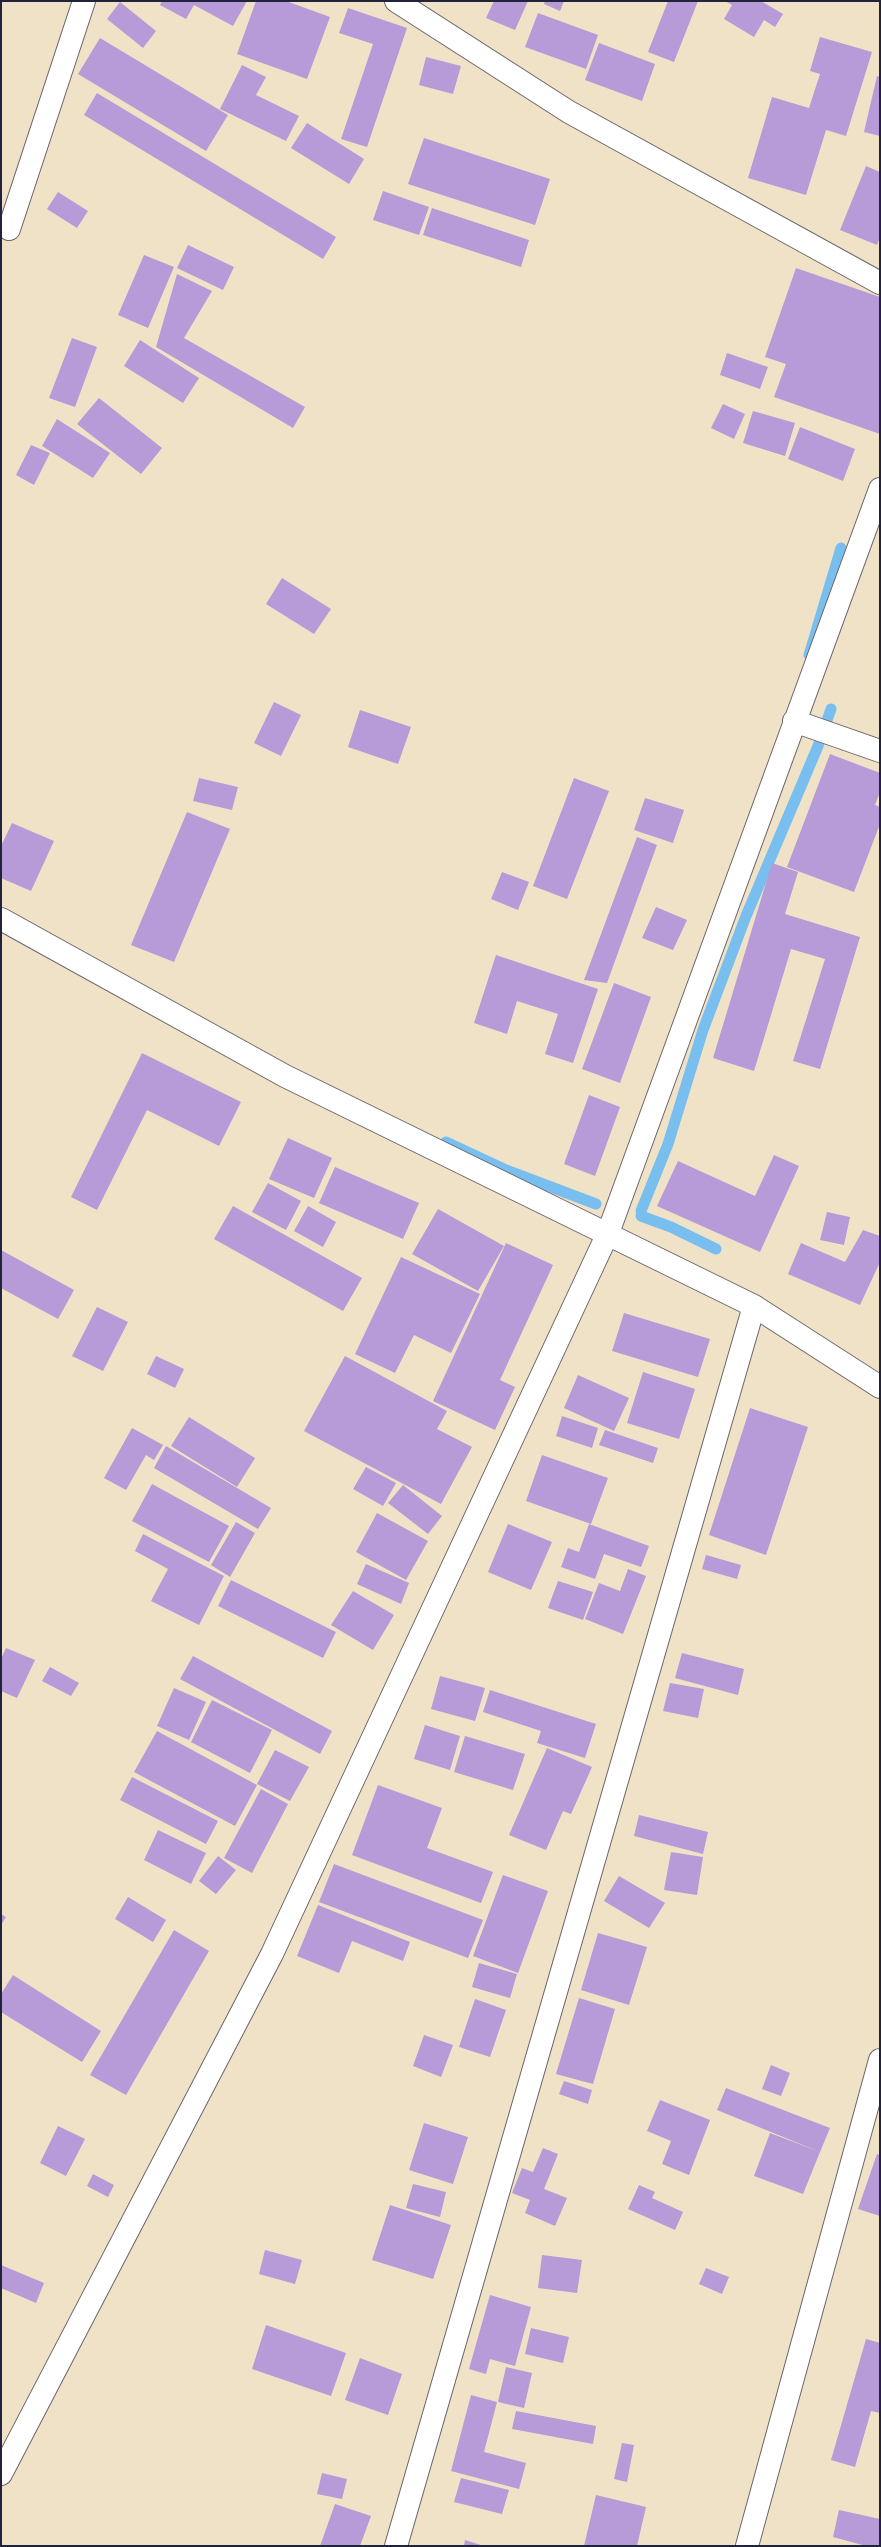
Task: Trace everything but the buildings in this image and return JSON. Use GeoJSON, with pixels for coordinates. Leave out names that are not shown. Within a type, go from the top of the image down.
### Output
{"type":"FeatureCollection","features":[{"type":"Feature","properties":{"kind":"street"},"geometry":{"type":"LineString","coordinates":[[9,229],[84,1]]}},
{"type":"Feature","properties":{"kind":"street"},"geometry":{"type":"LineString","coordinates":[[396,1],[569,112],[880,282]]}},
{"type":"Feature","properties":{"kind":"street"},"geometry":{"type":"LineString","coordinates":[[1,2474],[272,1954],[608,1233],[880,489]]}},
{"type":"Feature","properties":{"kind":"street"},"geometry":{"type":"LineString","coordinates":[[794,721],[880,751]]}},
{"type":"Feature","properties":{"kind":"street"},"geometry":{"type":"LineString","coordinates":[[1,919],[285,1076],[608,1233],[754,1306],[880,1387]]}},
{"type":"Feature","properties":{"kind":"street"},"geometry":{"type":"LineString","coordinates":[[396,2546],[754,1306]]}},
{"type":"Feature","properties":{"kind":"street"},"geometry":{"type":"LineString","coordinates":[[747,2546],[880,2060]]}},
{"type":"Feature","properties":{"kind":"waterway"},"geometry":{"type":"LineString","coordinates":[[809,655],[841,548]]}},
{"type":"Feature","properties":{"kind":"waterway"},"geometry":{"type":"LineString","coordinates":[[641,1211],[668,1144],[703,1030],[746,916],[818,746],[831,709]]}},
{"type":"Feature","properties":{"kind":"waterway"},"geometry":{"type":"LineString","coordinates":[[446,1142],[506,1170],[596,1204]]}},
{"type":"Feature","properties":{"kind":"waterway"},"geometry":{"type":"LineString","coordinates":[[641,1216],[671,1227],[716,1249]]}}]}
